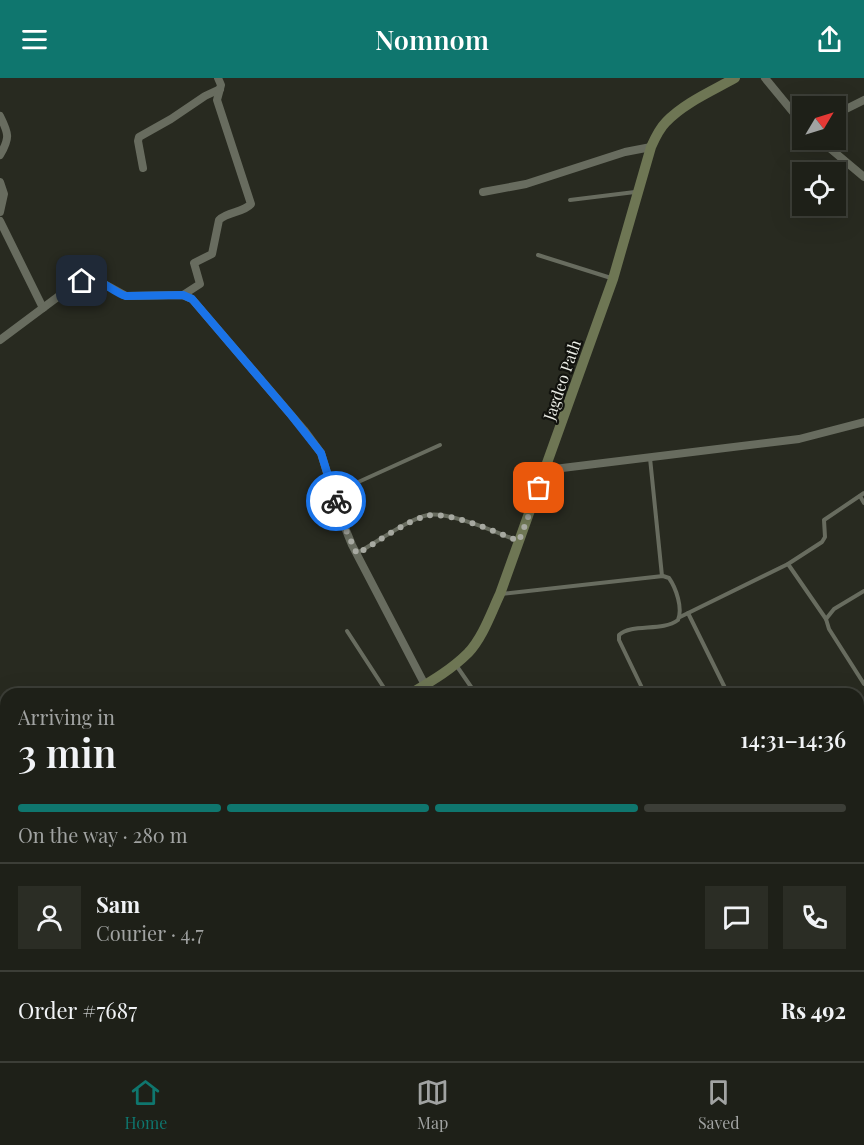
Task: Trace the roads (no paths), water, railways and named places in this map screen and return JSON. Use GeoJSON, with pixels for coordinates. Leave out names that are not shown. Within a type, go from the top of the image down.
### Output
{"type":"FeatureCollection","features":[{"type":"Feature","properties":{"kind":"main road","name":"Jagdeo Path"},"geometry":{"type":"LineString","coordinates":[[421,688],[470,652],[500,594],[613,279],[651,147],[666,121],[731,79]]}},
{"type":"Feature","properties":{"kind":"street"},"geometry":{"type":"LineString","coordinates":[[0,340],[72,287],[92,279],[126,296],[183,295],[200,284],[194,263],[212,254],[219,220],[251,204],[217,100],[221,83],[218,78]]}},
{"type":"Feature","properties":{"kind":"street"},"geometry":{"type":"LineString","coordinates":[[765,78],[792,111]]}},
{"type":"Feature","properties":{"kind":"street"},"geometry":{"type":"LineString","coordinates":[[143,168],[138,138],[220,89]]}},
{"type":"Feature","properties":{"kind":"street"},"geometry":{"type":"LineString","coordinates":[[846,109],[864,100]]}},
{"type":"Feature","properties":{"kind":"street"},"geometry":{"type":"LineString","coordinates":[[0,116],[8,139],[0,155]]}},
{"type":"Feature","properties":{"kind":"street"},"geometry":{"type":"LineString","coordinates":[[483,192],[526,184],[625,152],[651,147]]}},
{"type":"Feature","properties":{"kind":"street"},"geometry":{"type":"LineString","coordinates":[[832,150],[864,177]]}},
{"type":"Feature","properties":{"kind":"street"},"geometry":{"type":"LineString","coordinates":[[0,182],[4,194],[0,212]]}},
{"type":"Feature","properties":{"kind":"street"},"geometry":{"type":"LineString","coordinates":[[0,221],[43,308]]}},
{"type":"Feature","properties":{"kind":"street"},"geometry":{"type":"LineString","coordinates":[[183,295],[196,303],[321,453],[345,528],[426,685]]}},
{"type":"Feature","properties":{"kind":"street"},"geometry":{"type":"LineString","coordinates":[[546,470],[799,439],[864,422]]}},
{"type":"Feature","properties":{"kind":"lane"},"geometry":{"type":"LineString","coordinates":[[570,200],[638,192]]}},
{"type":"Feature","properties":{"kind":"lane"},"geometry":{"type":"LineString","coordinates":[[538,255],[613,279]]}},
{"type":"Feature","properties":{"kind":"lane"},"geometry":{"type":"LineString","coordinates":[[334,493],[440,445]]}},
{"type":"Feature","properties":{"kind":"lane"},"geometry":{"type":"LineString","coordinates":[[650,457],[663,576]]}},
{"type":"Feature","properties":{"kind":"lane"},"geometry":{"type":"LineString","coordinates":[[642,688],[619,640],[619,635],[625,631],[671,624],[680,617],[788,564],[824,539],[823,523],[827,517],[862,495],[864,503]]}},
{"type":"Feature","properties":{"kind":"lane"},"geometry":{"type":"LineString","coordinates":[[357,554],[414,521],[436,514],[519,541]]}},
{"type":"Feature","properties":{"kind":"lane"},"geometry":{"type":"LineString","coordinates":[[788,564],[826,619],[864,684]]}},
{"type":"Feature","properties":{"kind":"lane"},"geometry":{"type":"LineString","coordinates":[[500,594],[663,576],[669,578],[674,585],[680,617]]}},
{"type":"Feature","properties":{"kind":"lane"},"geometry":{"type":"LineString","coordinates":[[826,619],[834,609],[864,591]]}},
{"type":"Feature","properties":{"kind":"lane"},"geometry":{"type":"LineString","coordinates":[[688,613],[725,688]]}},
{"type":"Feature","properties":{"kind":"lane"},"geometry":{"type":"LineString","coordinates":[[346,632],[384,688]]}},
{"type":"Feature","properties":{"kind":"lane"},"geometry":{"type":"LineString","coordinates":[[455,664],[472,688]]}}]}
